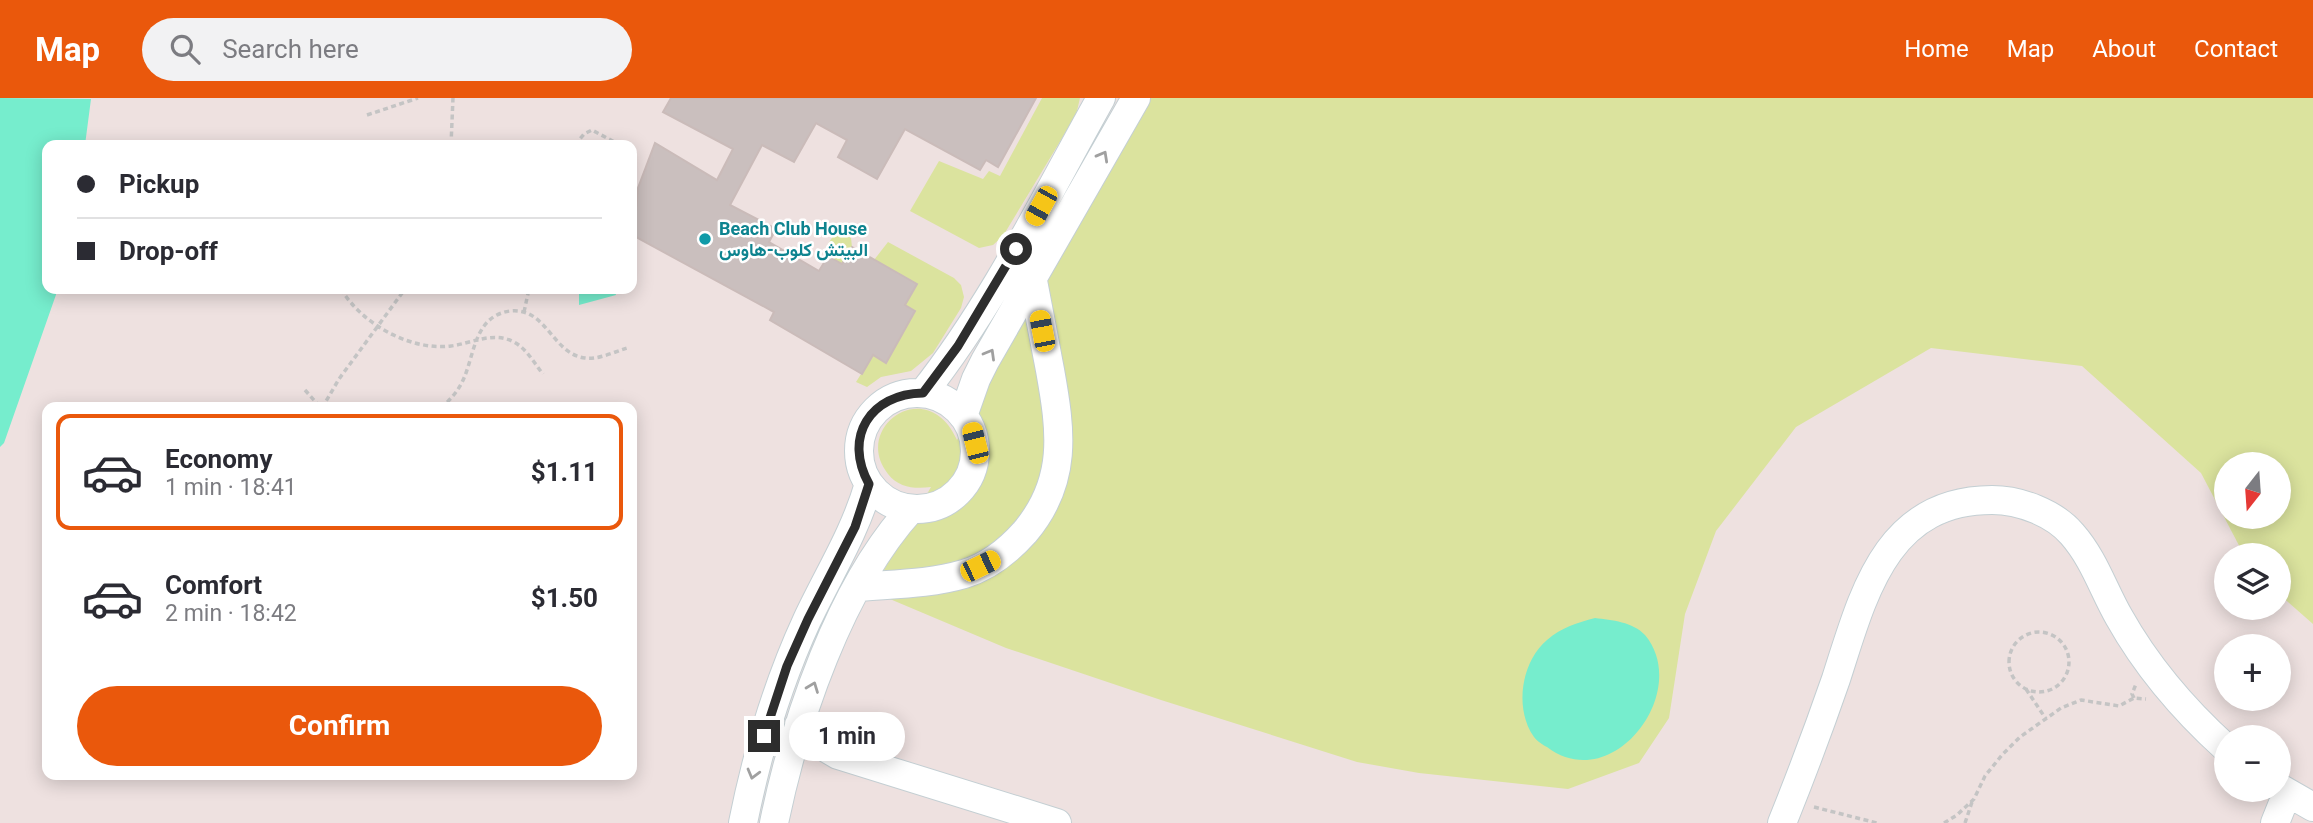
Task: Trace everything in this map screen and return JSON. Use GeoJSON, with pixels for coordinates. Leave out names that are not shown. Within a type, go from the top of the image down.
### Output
{"type":"FeatureCollection","features":[{"type":"Feature","properties":{"kind":"street"},"geometry":{"type":"LineString","coordinates":[[923,393],[982,308],[1101,98]]}},
{"type":"Feature","properties":{"kind":"street"},"geometry":{"type":"LineString","coordinates":[[963,416],[976,379],[1136,98]]}},
{"type":"Feature","properties":{"kind":"street"},"geometry":{"type":"LineString","coordinates":[[858,587],[938,580],[967,573],[993,560],[1009,548],[1035,519],[1058,466],[1060,436],[1033,281]]}},
{"type":"Feature","properties":{"kind":"street"},"geometry":{"type":"LineString","coordinates":[[923,393],[938,397],[952,405],[963,416],[975,443],[975,458],[967,479],[953,496],[940,504],[911,509],[888,501],[869,484],[858,456],[863,428],[870,415],[894,397],[923,393]]}},
{"type":"Feature","properties":{"kind":"street"},"geometry":{"type":"LineString","coordinates":[[743,823],[752,778],[787,666],[855,527],[869,484]]}},
{"type":"Feature","properties":{"kind":"street"},"geometry":{"type":"LineString","coordinates":[[1790,819],[1859,605],[1881,562],[1903,533],[1933,511],[1968,500],[2006,500],[2041,511],[2071,532],[2093,562],[2119,617],[2165,685],[2214,737]]}},
{"type":"Feature","properties":{"kind":"street"},"geometry":{"type":"LineString","coordinates":[[774,823],[799,725],[816,678],[858,587],[883,542],[911,509]]}},
{"type":"Feature","properties":{"kind":"street"},"geometry":{"type":"LineString","coordinates":[[799,725],[816,742],[838,755],[985,813],[1057,823]]}},
{"type":"Feature","properties":{"kind":"street"},"geometry":{"type":"LineString","coordinates":[[2291,795],[2313,807]]}},
{"type":"Feature","properties":{"kind":"street"},"geometry":{"type":"LineString","coordinates":[[2275,823],[2280,802]]}},
{"type":"Feature","properties":{"kind":"path"},"geometry":{"type":"LineString","coordinates":[[368,115],[418,98]]}},
{"type":"Feature","properties":{"kind":"path"},"geometry":{"type":"LineString","coordinates":[[451,140],[453,98]]}},
{"type":"Feature","properties":{"kind":"path"},"geometry":{"type":"LineString","coordinates":[[579,140],[592,130],[611,140]]}},
{"type":"Feature","properties":{"kind":"path"},"geometry":{"type":"LineString","coordinates":[[345,294],[359,311],[400,338],[424,345],[449,346],[487,337],[501,337],[525,350],[543,374]]}},
{"type":"Feature","properties":{"kind":"path"},"geometry":{"type":"LineString","coordinates":[[325,402],[401,294]]}},
{"type":"Feature","properties":{"kind":"path"},"geometry":{"type":"LineString","coordinates":[[524,312],[528,294]]}},
{"type":"Feature","properties":{"kind":"path"},"geometry":{"type":"LineString","coordinates":[[448,402],[463,381],[481,330],[489,320],[500,314],[524,312],[542,323],[564,350],[575,356],[588,359],[626,348]]}},
{"type":"Feature","properties":{"kind":"path"},"geometry":{"type":"LineString","coordinates":[[305,390],[316,402]]}},
{"type":"Feature","properties":{"kind":"path"},"geometry":{"type":"LineString","coordinates":[[2026,689],[2035,691],[2053,688],[2066,675],[2068,657],[2065,648],[2052,635],[2034,632],[2017,641],[2012,649],[2010,667],[2012,676],[2026,689],[2046,719]]}},
{"type":"Feature","properties":{"kind":"path"},"geometry":{"type":"LineString","coordinates":[[1965,823],[1985,776],[2001,755],[2070,702],[2092,700],[2119,706],[2134,698],[2146,699],[2165,685]]}},
{"type":"Feature","properties":{"kind":"path"},"geometry":{"type":"LineString","coordinates":[[1944,823],[1973,799]]}},
{"type":"Feature","properties":{"kind":"path"},"geometry":{"type":"LineString","coordinates":[[1790,819],[1817,806],[1877,823]]}},
{"type":"Feature","properties":{"kind":"shaded area"},"geometry":{"type":"Polygon","coordinates":[[[0,98],[91,99],[86,140],[42,140],[42,294],[56,294],[4,443],[0,447],[0,98]]]}},
{"type":"Feature","properties":{"kind":"shaded area"},"geometry":{"type":"Polygon","coordinates":[[[1042,98],[1080,98],[1076,115],[1003,236],[993,245],[979,248],[910,211],[939,161],[983,179],[989,171],[1000,176],[1042,98]]]}},
{"type":"Feature","properties":{"kind":"shaded area"},"geometry":{"type":"Polygon","coordinates":[[[1150,98],[2313,98],[2313,624],[2291,605],[2291,543],[2238,543],[2230,529],[2291,529],[2291,452],[2214,452],[2214,498],[2201,473],[2082,366],[1931,348],[1796,427],[1716,531],[1685,614],[1669,718],[1639,763],[1568,789],[1419,773],[1357,762],[1161,700],[1006,648],[872,591],[931,487],[908,486],[892,479],[879,457],[879,440],[886,425],[897,415],[912,409],[928,411],[944,420],[957,440],[1150,98]]]}},
{"type":"Feature","properties":{"kind":"shaded area"},"geometry":{"type":"Polygon","coordinates":[[[837,230],[851,238],[852,247],[842,264],[828,256],[831,251],[826,247],[837,230]]]}},
{"type":"Feature","properties":{"kind":"shaded area"},"geometry":{"type":"Polygon","coordinates":[[[888,242],[954,278],[961,285],[964,297],[961,308],[933,353],[911,371],[881,377],[867,387],[856,382],[873,355],[886,362],[915,311],[905,305],[874,260],[888,242]]]}},
{"type":"Feature","properties":{"kind":"shaded area"},"geometry":{"type":"Polygon","coordinates":[[[579,294],[616,295],[579,305],[579,294]]]}},
{"type":"Feature","properties":{"kind":"shaded area"},"geometry":{"type":"Polygon","coordinates":[[[1595,618],[1628,624],[1645,635],[1657,658],[1659,683],[1652,708],[1638,731],[1619,748],[1597,758],[1572,759],[1545,746],[1534,737],[1524,713],[1523,686],[1531,660],[1547,640],[1564,629],[1595,618]]]}},
{"type":"Feature","properties":{"kind":"building","name":"Beach Club House البيتش كلوب-هاوس"},"geometry":{"type":"Polygon","coordinates":[[[671,98],[1036,98],[998,167],[986,160],[980,170],[905,129],[877,179],[838,157],[847,140],[816,123],[794,162],[762,145],[730,205],[776,229],[769,242],[819,271],[828,256],[842,264],[852,247],[917,284],[905,305],[915,311],[886,363],[873,355],[862,374],[770,320],[774,312],[637,238],[638,188],[655,143],[717,180],[733,149],[663,112],[671,98]]]}},
{"type":"Feature","properties":{"kind":"place","name":"Beach Club House البيتش كلوب-هاوس"},"geometry":{"type":"Point","coordinates":[705,239]}},
{"type":"Feature","properties":{"kind":"route"},"geometry":{"type":"LineString","coordinates":[[764,736],[787,666],[844,551],[862,506],[869,484],[858,456],[863,428],[870,415],[894,397],[923,393],[958,346],[1016,249]]}}]}
